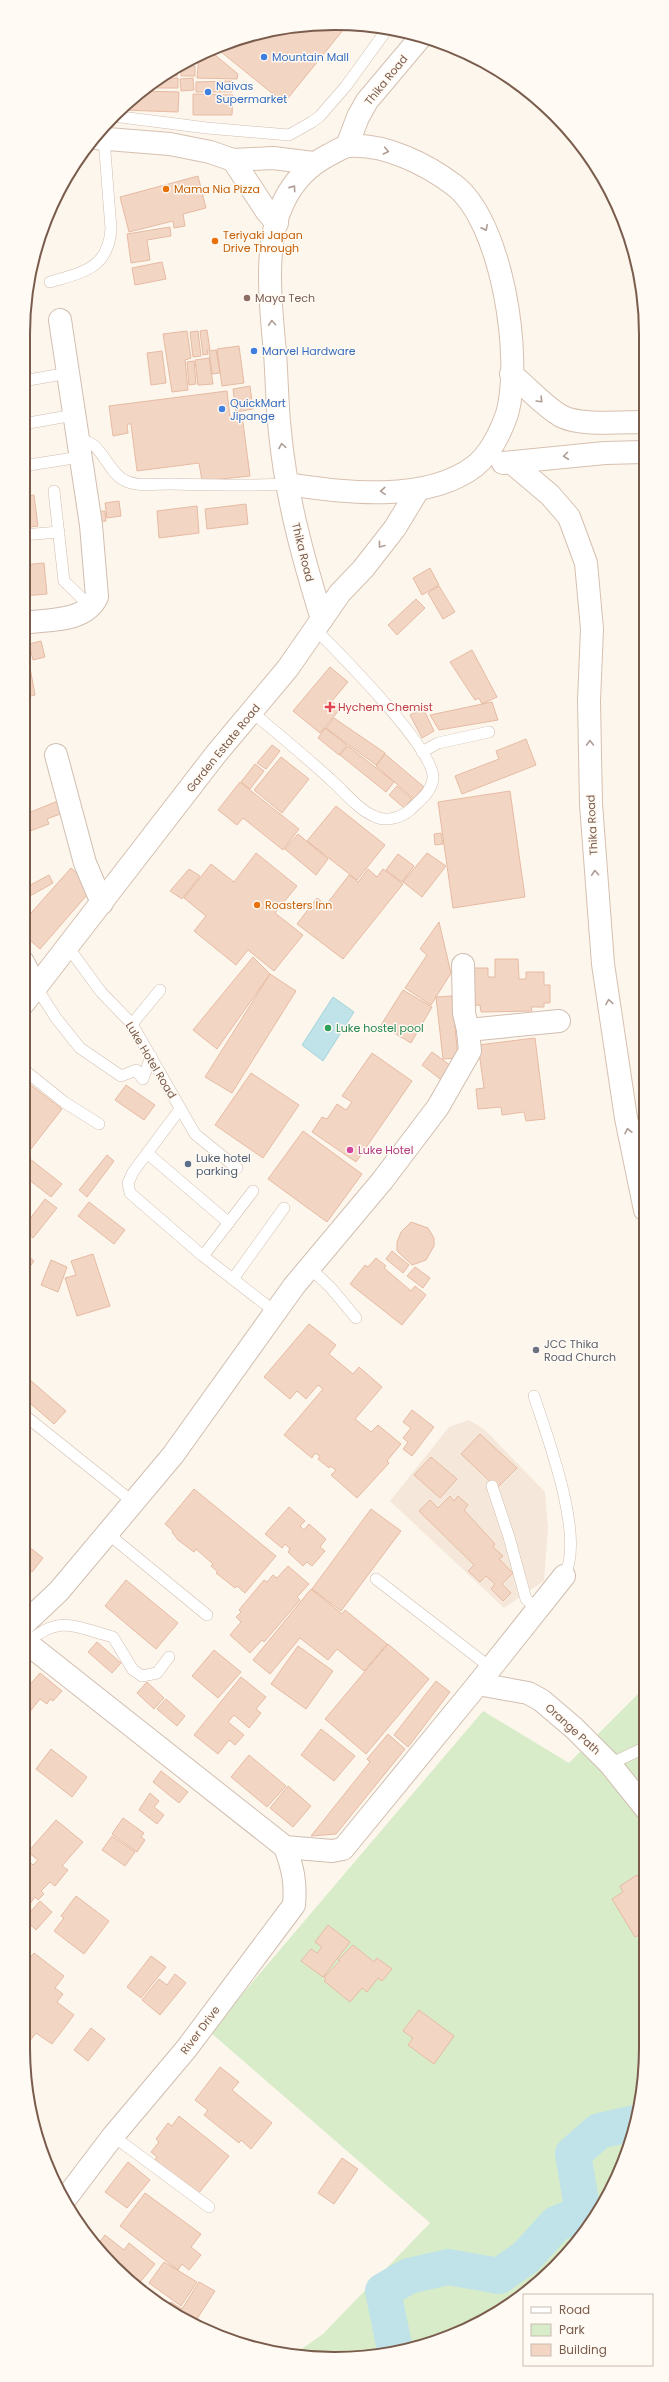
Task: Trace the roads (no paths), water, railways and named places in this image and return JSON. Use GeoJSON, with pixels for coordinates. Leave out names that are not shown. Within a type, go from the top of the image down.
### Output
{"type":"FeatureCollection","features":[{"type":"Feature","properties":{"kind":"street","name":"Thika Road"},"geometry":{"type":"LineString","coordinates":[[347,146],[358,117],[367,101],[417,41]]}},
{"type":"Feature","properties":{"kind":"street"},"geometry":{"type":"LineString","coordinates":[[102,139],[170,144],[210,152],[233,160],[273,158],[313,163],[347,146],[391,151],[428,169],[456,186],[476,209],[490,239],[500,274],[512,347],[507,412],[495,441],[478,464],[449,480],[418,490],[350,492],[288,484]]}},
{"type":"Feature","properties":{"kind":"street"},"geometry":{"type":"LineString","coordinates":[[233,160],[267,212],[277,223]]}},
{"type":"Feature","properties":{"kind":"street","name":"Thika Road"},"geometry":{"type":"LineString","coordinates":[[313,163],[284,202],[277,223],[271,273],[272,320],[280,434],[288,484],[318,624]]}},
{"type":"Feature","properties":{"kind":"street"},"geometry":{"type":"LineString","coordinates":[[30,622],[77,615],[92,608],[98,597],[79,449],[60,320]]}},
{"type":"Feature","properties":{"kind":"street"},"geometry":{"type":"LineString","coordinates":[[511,374],[529,388],[543,404],[562,417],[576,420],[605,422],[639,422]]}},
{"type":"Feature","properties":{"kind":"street"},"geometry":{"type":"LineString","coordinates":[[478,464],[512,463],[605,453],[639,452]]}},
{"type":"Feature","properties":{"kind":"street","name":"Thika Road"},"geometry":{"type":"LineString","coordinates":[[512,463],[550,495],[569,517],[586,563],[592,629],[589,701],[591,804],[603,964],[626,1118],[639,1181]]}},
{"type":"Feature","properties":{"kind":"street","name":"Garden Estate Road"},"geometry":{"type":"LineString","coordinates":[[30,995],[216,754],[288,668],[340,593],[363,569],[395,528],[418,490]]}},
{"type":"Feature","properties":{"kind":"street"},"geometry":{"type":"LineString","coordinates":[[56,754],[85,863],[102,903]]}},
{"type":"Feature","properties":{"kind":"street"},"geometry":{"type":"LineString","coordinates":[[30,1628],[59,1590],[173,1455],[274,1311],[382,1181],[438,1107],[470,1051],[468,1030],[464,1013],[463,965]]}},
{"type":"Feature","properties":{"kind":"street"},"geometry":{"type":"LineString","coordinates":[[30,975],[36,987]]}},
{"type":"Feature","properties":{"kind":"street"},"geometry":{"type":"LineString","coordinates":[[468,1030],[559,1021]]}},
{"type":"Feature","properties":{"kind":"street"},"geometry":{"type":"LineString","coordinates":[[30,1641],[285,1847],[332,1852],[343,1849],[485,1676],[564,1576]]}},
{"type":"Feature","properties":{"kind":"street","name":"Orange Path"},"geometry":{"type":"LineString","coordinates":[[485,1676],[536,1696],[574,1728],[610,1764],[639,1800]]}},
{"type":"Feature","properties":{"kind":"street","name":"River Drive"},"geometry":{"type":"LineString","coordinates":[[68,2195],[113,2136],[187,2048],[294,1905],[295,1889],[293,1870],[285,1847]]}},
{"type":"Feature","properties":{"kind":"lane"},"geometry":{"type":"LineString","coordinates":[[121,117],[207,128],[290,134],[320,116],[346,86],[383,34]]}},
{"type":"Feature","properties":{"kind":"lane"},"geometry":{"type":"LineString","coordinates":[[50,282],[88,270],[102,259],[110,243],[111,229],[99,142]]}},
{"type":"Feature","properties":{"kind":"lane"},"geometry":{"type":"LineString","coordinates":[[30,380],[68,373]]}},
{"type":"Feature","properties":{"kind":"lane"},"geometry":{"type":"LineString","coordinates":[[30,423],[74,415]]}},
{"type":"Feature","properties":{"kind":"lane"},"geometry":{"type":"LineString","coordinates":[[30,464],[79,449],[84,440],[92,442],[114,473],[132,483],[240,486],[288,484]]}},
{"type":"Feature","properties":{"kind":"lane"},"geometry":{"type":"LineString","coordinates":[[54,491],[64,581],[92,608]]}},
{"type":"Feature","properties":{"kind":"lane"},"geometry":{"type":"LineString","coordinates":[[30,534],[59,532]]}},
{"type":"Feature","properties":{"kind":"lane"},"geometry":{"type":"LineString","coordinates":[[252,712],[331,779],[365,812],[378,818],[396,818],[406,813],[426,795],[432,779],[432,766],[385,702],[318,624]]}},
{"type":"Feature","properties":{"kind":"lane"},"geometry":{"type":"LineString","coordinates":[[422,752],[438,743],[489,732]]}},
{"type":"Feature","properties":{"kind":"lane","name":"Luke Hotel Road"},"geometry":{"type":"LineString","coordinates":[[68,947],[101,992],[132,1024],[195,1134],[237,1168]]}},
{"type":"Feature","properties":{"kind":"lane"},"geometry":{"type":"LineString","coordinates":[[36,987],[56,1018],[80,1048],[121,1076],[136,1070],[144,1079],[151,1056]]}},
{"type":"Feature","properties":{"kind":"lane"},"geometry":{"type":"LineString","coordinates":[[132,1024],[160,990]]}},
{"type":"Feature","properties":{"kind":"lane"},"geometry":{"type":"LineString","coordinates":[[30,1075],[64,1102],[99,1124]]}},
{"type":"Feature","properties":{"kind":"lane"},"geometry":{"type":"LineString","coordinates":[[180,1109],[147,1153],[130,1179],[128,1183],[130,1192],[203,1256],[274,1311]]}},
{"type":"Feature","properties":{"kind":"lane"},"geometry":{"type":"LineString","coordinates":[[147,1153],[229,1224]]}},
{"type":"Feature","properties":{"kind":"lane"},"geometry":{"type":"LineString","coordinates":[[203,1256],[253,1191]]}},
{"type":"Feature","properties":{"kind":"lane"},"geometry":{"type":"LineString","coordinates":[[233,1279],[284,1208]]}},
{"type":"Feature","properties":{"kind":"lane"},"geometry":{"type":"LineString","coordinates":[[310,1267],[331,1288],[356,1318]]}},
{"type":"Feature","properties":{"kind":"lane"},"geometry":{"type":"LineString","coordinates":[[534,1396],[568,1509],[570,1546],[568,1566],[564,1576]]}},
{"type":"Feature","properties":{"kind":"lane"},"geometry":{"type":"LineString","coordinates":[[30,1420],[133,1502]]}},
{"type":"Feature","properties":{"kind":"lane"},"geometry":{"type":"LineString","coordinates":[[492,1486],[510,1537],[526,1599],[537,1610]]}},
{"type":"Feature","properties":{"kind":"lane"},"geometry":{"type":"LineString","coordinates":[[107,1533],[207,1615]]}},
{"type":"Feature","properties":{"kind":"lane"},"geometry":{"type":"LineString","coordinates":[[376,1579],[485,1676]]}},
{"type":"Feature","properties":{"kind":"lane"},"geometry":{"type":"LineString","coordinates":[[30,1634],[59,1624],[113,1637],[133,1670],[142,1676],[157,1674],[169,1657]]}},
{"type":"Feature","properties":{"kind":"lane"},"geometry":{"type":"LineString","coordinates":[[610,1764],[639,1750]]}},
{"type":"Feature","properties":{"kind":"lane"},"geometry":{"type":"LineString","coordinates":[[113,2136],[209,2207]]}},
{"type":"Feature","properties":{"kind":"water","name":"Luke hostel pool"},"geometry":{"type":"Polygon","coordinates":[[[333,997],[354,1012],[323,1061],[302,1045],[333,997]]]}},
{"type":"Feature","properties":{"kind":"waterway"},"geometry":{"type":"LineString","coordinates":[[394,2346],[383,2291],[409,2276],[448,2267],[499,2276],[526,2257],[556,2224],[583,2213],[573,2154],[599,2131],[629,2124]]}},
{"type":"Feature","properties":{"kind":"place","name":"Mountain Mall"},"geometry":{"type":"Point","coordinates":[264,57]}},
{"type":"Feature","properties":{"kind":"place","name":"Naivas Supermarket"},"geometry":{"type":"Point","coordinates":[208,92]}},
{"type":"Feature","properties":{"kind":"place","name":"Mama Nia Pizza"},"geometry":{"type":"Point","coordinates":[166,189]}},
{"type":"Feature","properties":{"kind":"place","name":"Teriyaki Japan Drive Through"},"geometry":{"type":"Point","coordinates":[215,241]}},
{"type":"Feature","properties":{"kind":"place","name":"Maya Tech"},"geometry":{"type":"Point","coordinates":[247,298]}},
{"type":"Feature","properties":{"kind":"place","name":"Marvel Hardware"},"geometry":{"type":"Point","coordinates":[254,351]}},
{"type":"Feature","properties":{"kind":"place","name":"QuickMart Jipange"},"geometry":{"type":"Point","coordinates":[222,409]}},
{"type":"Feature","properties":{"kind":"place","name":"Hychem Chemist"},"geometry":{"type":"Point","coordinates":[330,707]}},
{"type":"Feature","properties":{"kind":"place","name":"Roasters Inn"},"geometry":{"type":"Point","coordinates":[257,905]}},
{"type":"Feature","properties":{"kind":"place","name":"Luke hostel pool"},"geometry":{"type":"Point","coordinates":[328,1028]}},
{"type":"Feature","properties":{"kind":"place","name":"Luke Hotel"},"geometry":{"type":"Point","coordinates":[350,1150]}},
{"type":"Feature","properties":{"kind":"place","name":"Luke hotel parking"},"geometry":{"type":"Point","coordinates":[188,1164]}},
{"type":"Feature","properties":{"kind":"place","name":"JCC Thika Road Church"},"geometry":{"type":"Point","coordinates":[536,1350]}}]}
